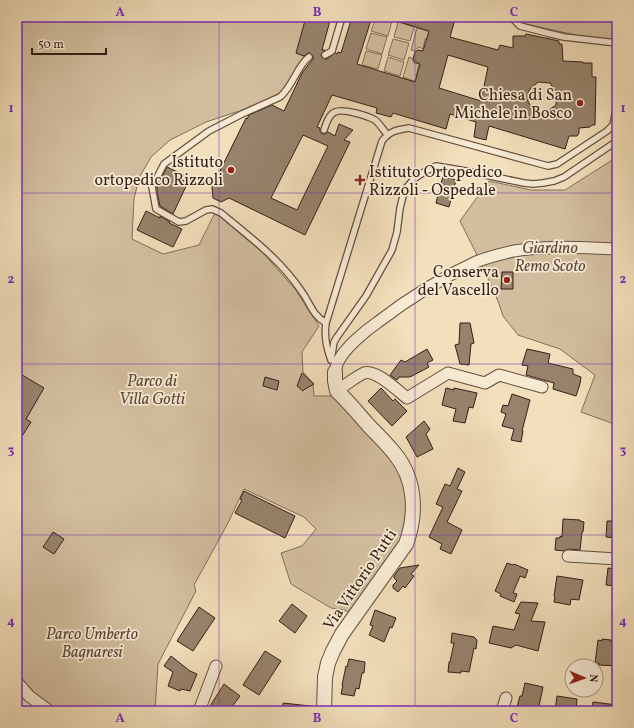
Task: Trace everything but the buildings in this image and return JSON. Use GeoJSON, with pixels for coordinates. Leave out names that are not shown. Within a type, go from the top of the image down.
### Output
{"type":"FeatureCollection","features":[{"type":"Feature","properties":{"kind":"street"},"geometry":{"type":"LineString","coordinates":[[542,387],[499,375],[485,383],[448,373],[407,398],[377,375],[364,373],[337,391],[333,366],[364,332],[401,305],[450,275],[477,262],[497,255],[534,249],[617,249]]}},
{"type":"Feature","properties":{"kind":"street","name":"Via Vittorio Putti"},"geometry":{"type":"LineString","coordinates":[[324,711],[325,677],[330,657],[342,634],[406,544],[411,531],[414,500],[411,485],[405,470],[396,455],[337,391]]}},
{"type":"Feature","properties":{"kind":"street"},"geometry":{"type":"LineString","coordinates":[[568,556],[617,559]]}},
{"type":"Feature","properties":{"kind":"street"},"geometry":{"type":"LineString","coordinates":[[199,711],[216,666]]}},
{"type":"Feature","properties":{"kind":"street"},"geometry":{"type":"LineString","coordinates":[[17,682],[29,696],[49,711]]}},
{"type":"Feature","properties":{"kind":"street"},"geometry":{"type":"LineString","coordinates":[[502,711],[506,698]]}},
{"type":"Feature","properties":{"kind":"lane"},"geometry":{"type":"LineString","coordinates":[[325,54],[332,52],[342,17]]}},
{"type":"Feature","properties":{"kind":"lane"},"geometry":{"type":"LineString","coordinates":[[511,17],[520,26],[547,33],[564,37],[617,43]]}},
{"type":"Feature","properties":{"kind":"lane"},"geometry":{"type":"LineString","coordinates":[[309,57],[305,60],[290,86],[280,97],[209,131],[164,164],[152,187],[156,209],[179,222],[186,221],[206,210],[212,209],[221,213],[281,265],[303,292],[313,310],[321,320],[326,322]]}},
{"type":"Feature","properties":{"kind":"lane"},"geometry":{"type":"LineString","coordinates":[[333,366],[327,351],[325,335],[326,322],[382,141],[387,134],[397,130],[409,128],[548,166],[557,164],[607,131],[613,125],[617,105]]}},
{"type":"Feature","properties":{"kind":"lane"},"geometry":{"type":"LineString","coordinates":[[324,130],[332,114],[336,111],[342,111],[354,113],[375,121],[387,134]]}},
{"type":"Feature","properties":{"kind":"lane"},"geometry":{"type":"LineString","coordinates":[[333,366],[334,342],[369,292],[392,250],[397,232],[402,196],[414,179],[436,166],[466,170],[533,184],[554,182],[564,177],[617,141]]}},
{"type":"Feature","properties":{"kind":"green space","name":"Parco di Villa Gotti"},"geometry":{"type":"Polygon","coordinates":[[[17,17],[315,17],[305,60],[283,92],[262,107],[236,112],[206,122],[170,140],[151,157],[139,178],[134,199],[132,239],[163,254],[199,245],[215,213],[264,254],[295,289],[319,326],[302,352],[303,372],[313,383],[314,396],[343,396],[392,442],[415,527],[356,615],[344,610],[331,608],[291,584],[281,553],[302,546],[316,529],[304,517],[244,489],[228,523],[194,585],[196,591],[158,664],[155,711],[58,711],[34,695],[17,675],[17,17]]]}},
{"type":"Feature","properties":{"kind":"green space"},"geometry":{"type":"Polygon","coordinates":[[[376,17],[392,21],[388,36],[371,31],[376,17]]]}},
{"type":"Feature","properties":{"kind":"green space"},"geometry":{"type":"Polygon","coordinates":[[[499,17],[617,17],[617,41],[580,36],[499,17]]]}},
{"type":"Feature","properties":{"kind":"green space"},"geometry":{"type":"Polygon","coordinates":[[[398,22],[414,27],[410,41],[394,37],[398,22]]]}},
{"type":"Feature","properties":{"kind":"green space"},"geometry":{"type":"Polygon","coordinates":[[[417,28],[431,32],[429,40],[425,39],[423,49],[419,47],[414,51],[411,50],[417,28]]]}},
{"type":"Feature","properties":{"kind":"green space"},"geometry":{"type":"Polygon","coordinates":[[[371,33],[387,37],[382,54],[366,49],[371,33]]]}},
{"type":"Feature","properties":{"kind":"green space"},"geometry":{"type":"Polygon","coordinates":[[[393,39],[409,43],[404,60],[388,55],[393,39]]]}},
{"type":"Feature","properties":{"kind":"green space"},"geometry":{"type":"Polygon","coordinates":[[[366,51],[382,55],[378,69],[362,65],[366,51]]]}},
{"type":"Feature","properties":{"kind":"green space"},"geometry":{"type":"Polygon","coordinates":[[[388,57],[404,62],[400,76],[384,71],[388,57]]]}},
{"type":"Feature","properties":{"kind":"green space"},"geometry":{"type":"Polygon","coordinates":[[[409,57],[412,58],[414,63],[419,64],[416,76],[419,77],[417,82],[403,77],[409,57]]]}},
{"type":"Feature","properties":{"kind":"green space","name":"Giardino Remo Scoto"},"geometry":{"type":"Polygon","coordinates":[[[617,157],[617,425],[581,412],[595,375],[560,349],[518,335],[503,316],[480,261],[460,221],[489,181],[531,190],[565,190],[617,157]]]}},
{"type":"Feature","properties":{"kind":"place","name":"Chiesa di San Michele in Bosco"},"geometry":{"type":"Point","coordinates":[580,103]}},
{"type":"Feature","properties":{"kind":"place","name":"Istituto ortopedico Rizzoli"},"geometry":{"type":"Point","coordinates":[231,170]}},
{"type":"Feature","properties":{"kind":"place","name":"Istituto Ortopedico Rizzoli - Ospedale"},"geometry":{"type":"Point","coordinates":[360,180]}},
{"type":"Feature","properties":{"kind":"place","name":"Conserva del Vascello"},"geometry":{"type":"Point","coordinates":[507,280]}},
{"type":"Feature","properties":{"kind":"park label","name":"Parco Umberto Bagnaresi"},"geometry":{"type":"Point","coordinates":[92,642]}}]}
